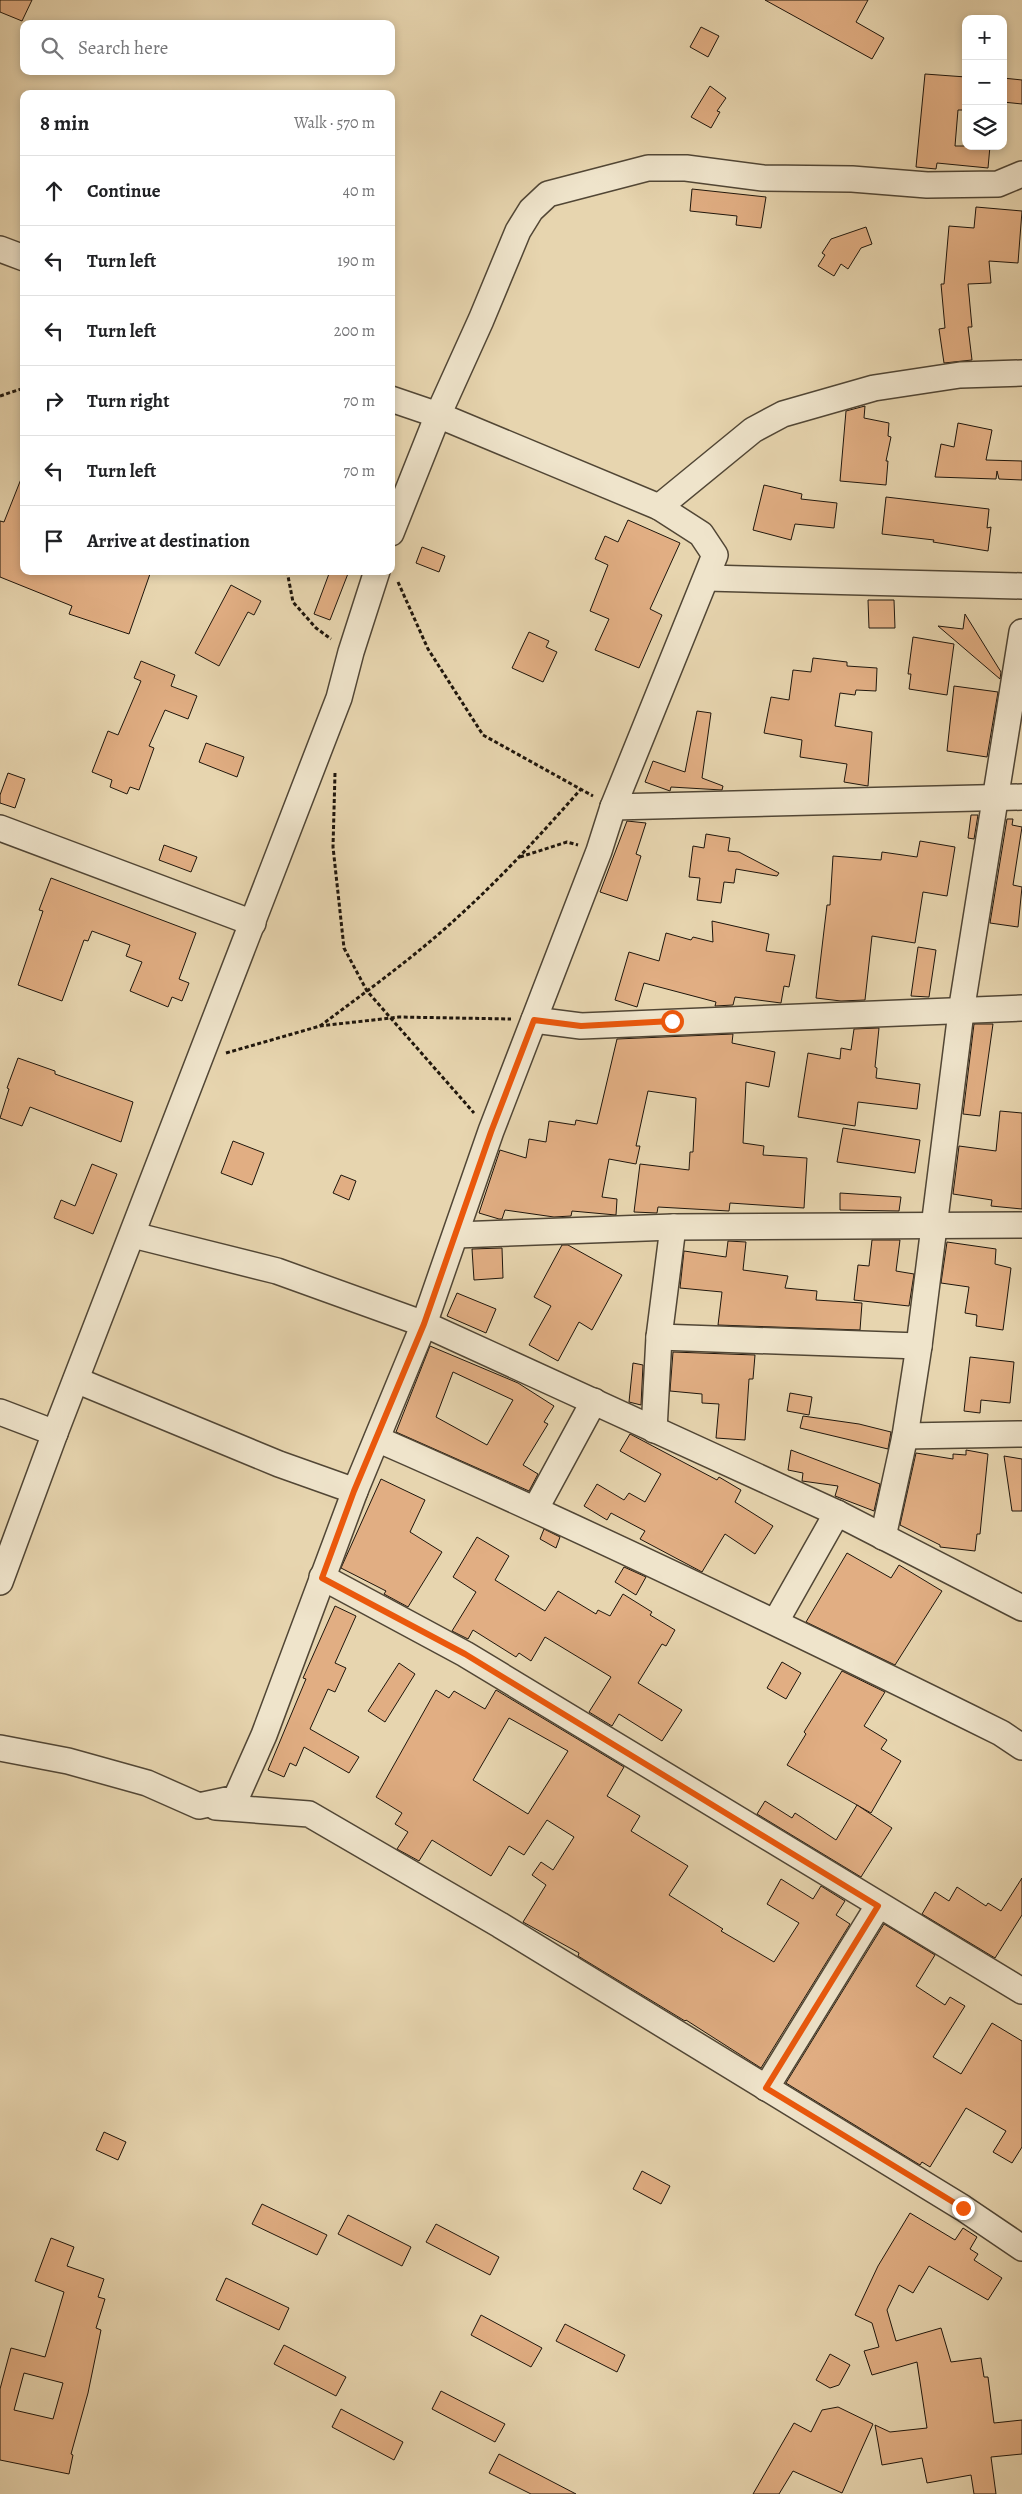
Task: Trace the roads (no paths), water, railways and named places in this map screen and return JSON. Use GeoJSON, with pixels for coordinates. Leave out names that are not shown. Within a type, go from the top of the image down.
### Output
{"type":"FeatureCollection","features":[{"type":"Feature","properties":{"kind":"street"},"geometry":{"type":"LineString","coordinates":[[395,522],[438,416],[518,231],[530,210],[548,194],[648,168],[686,168],[763,178],[852,179],[927,186],[998,184],[1022,174]]}},
{"type":"Feature","properties":{"kind":"street"},"geometry":{"type":"LineString","coordinates":[[0,249],[20,256]]}},
{"type":"Feature","properties":{"kind":"street"},"geometry":{"type":"LineString","coordinates":[[659,507],[753,430],[782,414],[874,388],[960,375],[1022,373]]}},
{"type":"Feature","properties":{"kind":"street"},"geometry":{"type":"LineString","coordinates":[[199,1806],[236,1798],[264,1734],[354,1491],[424,1324],[491,1132],[599,851],[613,807],[715,555],[701,534],[659,507],[438,416],[395,400]]}},
{"type":"Feature","properties":{"kind":"street"},"geometry":{"type":"LineString","coordinates":[[0,1582],[55,1433],[339,698],[351,652],[386,575]]}},
{"type":"Feature","properties":{"kind":"street"},"geometry":{"type":"LineString","coordinates":[[707,578],[1022,586]]}},
{"type":"Feature","properties":{"kind":"street"},"geometry":{"type":"LineString","coordinates":[[883,1538],[905,1436],[919,1346],[961,1012],[1022,632]]}},
{"type":"Feature","properties":{"kind":"street"},"geometry":{"type":"LineString","coordinates":[[613,807],[1022,797]]}},
{"type":"Feature","properties":{"kind":"street"},"geometry":{"type":"LineString","coordinates":[[0,828],[253,923]]}},
{"type":"Feature","properties":{"kind":"street"},"geometry":{"type":"LineString","coordinates":[[534,1020],[581,1026],[961,1012],[1022,1008]]}},
{"type":"Feature","properties":{"kind":"street"},"geometry":{"type":"LineString","coordinates":[[456,1236],[673,1227],[1022,1225]]}},
{"type":"Feature","properties":{"kind":"street"},"geometry":{"type":"LineString","coordinates":[[654,1430],[659,1337],[673,1227]]}},
{"type":"Feature","properties":{"kind":"street"},"geometry":{"type":"LineString","coordinates":[[133,1235],[277,1271],[424,1324],[837,1514],[1022,1608]]}},
{"type":"Feature","properties":{"kind":"street"},"geometry":{"type":"LineString","coordinates":[[659,1337],[919,1346]]}},
{"type":"Feature","properties":{"kind":"street"},"geometry":{"type":"LineString","coordinates":[[76,1380],[270,1460],[354,1491]]}},
{"type":"Feature","properties":{"kind":"street"},"geometry":{"type":"LineString","coordinates":[[536,1508],[594,1401]]}},
{"type":"Feature","properties":{"kind":"street"},"geometry":{"type":"LineString","coordinates":[[0,1412],[55,1433]]}},
{"type":"Feature","properties":{"kind":"street"},"geometry":{"type":"LineString","coordinates":[[905,1436],[1022,1434]]}},
{"type":"Feature","properties":{"kind":"street"},"geometry":{"type":"LineString","coordinates":[[377,1439],[536,1508],[776,1621],[1001,1733],[1022,1747]]}},
{"type":"Feature","properties":{"kind":"street"},"geometry":{"type":"LineString","coordinates":[[776,1621],[837,1514]]}},
{"type":"Feature","properties":{"kind":"street"},"geometry":{"type":"LineString","coordinates":[[322,1578],[465,1654],[878,1906],[1022,1991]]}},
{"type":"Feature","properties":{"kind":"street"},"geometry":{"type":"LineString","coordinates":[[0,1748],[68,1761],[147,1783],[199,1806],[309,1814],[500,1925],[963,2208],[1022,2248]]}},
{"type":"Feature","properties":{"kind":"street"},"geometry":{"type":"LineString","coordinates":[[766,2088],[878,1906]]}}]}
